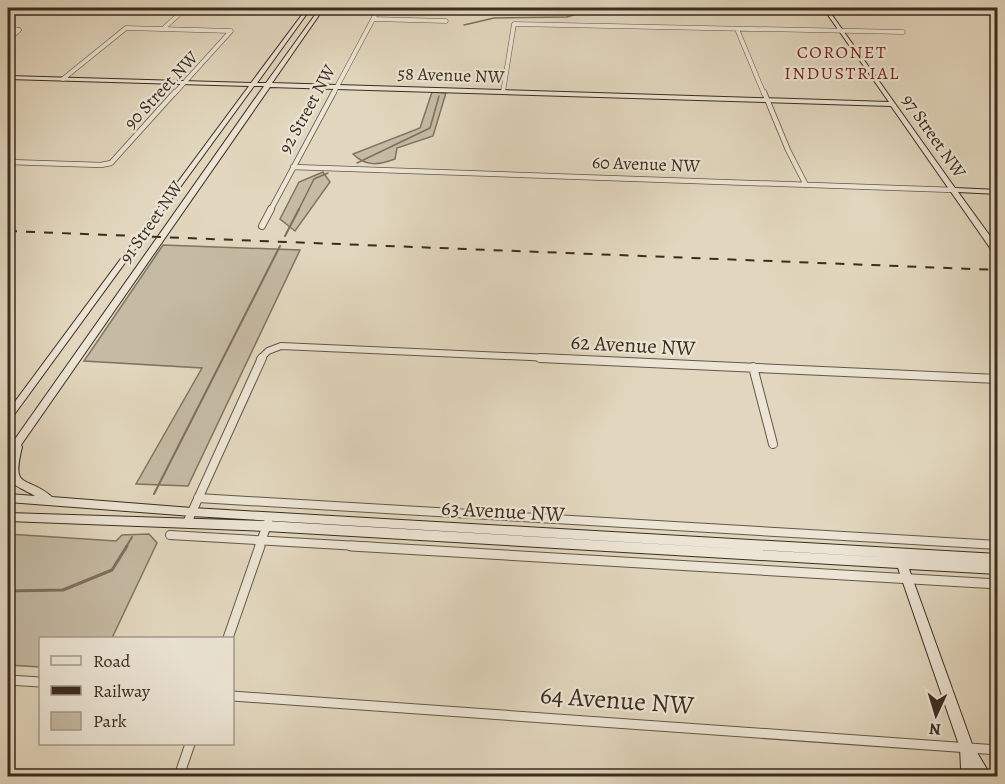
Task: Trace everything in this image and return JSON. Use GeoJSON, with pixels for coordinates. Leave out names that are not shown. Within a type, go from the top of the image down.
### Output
{"type":"FeatureCollection","features":[{"type":"Feature","properties":{"kind":"main road","name":"91 Street NW"},"geometry":{"type":"LineString","coordinates":[[8,417],[309,8]]}},
{"type":"Feature","properties":{"kind":"main road","name":"91 Street NW"},"geometry":{"type":"LineString","coordinates":[[8,456],[322,8]]}},
{"type":"Feature","properties":{"kind":"main road","name":"97 Street NW"},"geometry":{"type":"LineString","coordinates":[[825,8],[998,253]]}},
{"type":"Feature","properties":{"kind":"main road"},"geometry":{"type":"LineString","coordinates":[[267,85],[263,81],[278,56],[278,51]]}},
{"type":"Feature","properties":{"kind":"main road","name":"58 Avenue NW"},"geometry":{"type":"LineString","coordinates":[[8,77],[893,104]]}},
{"type":"Feature","properties":{"kind":"main road"},"geometry":{"type":"LineString","coordinates":[[237,128],[257,88],[252,84]]}},
{"type":"Feature","properties":{"kind":"main road","name":"60 Avenue NW"},"geometry":{"type":"LineString","coordinates":[[954,190],[998,192]]}},
{"type":"Feature","properties":{"kind":"main road"},"geometry":{"type":"LineString","coordinates":[[20,439],[13,459],[14,477],[19,484],[47,498],[51,503]]}},
{"type":"Feature","properties":{"kind":"main road","name":"63 Avenue NW"},"geometry":{"type":"LineString","coordinates":[[8,498],[189,518]]}},
{"type":"Feature","properties":{"kind":"main road","name":"63 Avenue NW"},"geometry":{"type":"LineString","coordinates":[[8,517],[189,518],[901,558],[998,559]]}},
{"type":"Feature","properties":{"kind":"main road"},"geometry":{"type":"LineString","coordinates":[[901,558],[968,748],[981,767],[984,777]]}},
{"type":"Feature","properties":{"kind":"main road","name":"63 Avenue NW"},"geometry":{"type":"LineString","coordinates":[[901,558],[998,569]]}},
{"type":"Feature","properties":{"kind":"main road"},"geometry":{"type":"LineString","coordinates":[[968,748],[968,768],[971,777]]}},
{"type":"Feature","properties":{"kind":"street"},"geometry":{"type":"LineString","coordinates":[[63,79],[126,28],[165,27],[186,8]]}},
{"type":"Feature","properties":{"kind":"street","name":"92 Street NW"},"geometry":{"type":"LineString","coordinates":[[262,226],[379,8]]}},
{"type":"Feature","properties":{"kind":"street"},"geometry":{"type":"LineString","coordinates":[[373,19],[446,21]]}},
{"type":"Feature","properties":{"kind":"street"},"geometry":{"type":"LineString","coordinates":[[502,92],[514,24],[903,32]]}},
{"type":"Feature","properties":{"kind":"street","name":"90 Street NW"},"geometry":{"type":"LineString","coordinates":[[8,162],[107,165],[111,163],[231,30],[165,27]]}},
{"type":"Feature","properties":{"kind":"street"},"geometry":{"type":"LineString","coordinates":[[8,28],[20,30],[8,40]]}},
{"type":"Feature","properties":{"kind":"street"},"geometry":{"type":"LineString","coordinates":[[737,30],[806,185]]}},
{"type":"Feature","properties":{"kind":"street","name":"60 Avenue NW"},"geometry":{"type":"LineString","coordinates":[[293,167],[954,190]]}},
{"type":"Feature","properties":{"kind":"street","name":"62 Avenue NW"},"geometry":{"type":"LineString","coordinates":[[198,498],[259,361],[268,351],[289,345],[998,379]]}},
{"type":"Feature","properties":{"kind":"street"},"geometry":{"type":"LineString","coordinates":[[753,367],[773,444]]}},
{"type":"Feature","properties":{"kind":"street"},"geometry":{"type":"LineString","coordinates":[[189,518],[198,498]]}},
{"type":"Feature","properties":{"kind":"street","name":"63 Avenue NW"},"geometry":{"type":"LineString","coordinates":[[198,498],[998,545]]}},
{"type":"Feature","properties":{"kind":"street"},"geometry":{"type":"LineString","coordinates":[[229,637],[268,522]]}},
{"type":"Feature","properties":{"kind":"street","name":"63 Avenue NW"},"geometry":{"type":"LineString","coordinates":[[170,535],[998,584]]}},
{"type":"Feature","properties":{"kind":"street"},"geometry":{"type":"LineString","coordinates":[[894,539],[901,558]]}},
{"type":"Feature","properties":{"kind":"street"},"geometry":{"type":"LineString","coordinates":[[8,680],[39,682]]}},
{"type":"Feature","properties":{"kind":"street","name":"64 Avenue NW"},"geometry":{"type":"LineString","coordinates":[[234,696],[998,750]]}},
{"type":"Feature","properties":{"kind":"street"},"geometry":{"type":"LineString","coordinates":[[179,777],[190,745]]}},
{"type":"Feature","properties":{"kind":"green space"},"geometry":{"type":"Polygon","coordinates":[[[432,92],[446,93],[433,136],[397,148],[395,159],[384,163],[368,163],[353,154],[420,128],[432,92]]]}},
{"type":"Feature","properties":{"kind":"green space"},"geometry":{"type":"Polygon","coordinates":[[[323,172],[330,182],[295,231],[280,219],[299,182],[323,172]]]}},
{"type":"Feature","properties":{"kind":"green space"},"geometry":{"type":"Polygon","coordinates":[[[163,245],[300,250],[188,486],[136,484],[202,368],[84,361],[163,245]]]}},
{"type":"Feature","properties":{"kind":"green space"},"geometry":{"type":"Polygon","coordinates":[[[8,534],[116,541],[122,535],[149,534],[157,543],[112,637],[39,637],[39,667],[8,665],[8,534]]]}},
{"type":"Feature","properties":{"kind":"waterway"},"geometry":{"type":"LineString","coordinates":[[464,25],[494,18],[567,17],[596,8]]}},
{"type":"Feature","properties":{"kind":"waterway"},"geometry":{"type":"LineString","coordinates":[[357,163],[430,128],[439,96]]}},
{"type":"Feature","properties":{"kind":"waterway"},"geometry":{"type":"LineString","coordinates":[[299,209],[314,179],[328,173]]}},
{"type":"Feature","properties":{"kind":"waterway"},"geometry":{"type":"LineString","coordinates":[[285,236],[299,209]]}},
{"type":"Feature","properties":{"kind":"waterway"},"geometry":{"type":"LineString","coordinates":[[154,494],[280,246]]}},
{"type":"Feature","properties":{"kind":"waterway"},"geometry":{"type":"LineString","coordinates":[[126,547],[132,537]]}},
{"type":"Feature","properties":{"kind":"waterway"},"geometry":{"type":"LineString","coordinates":[[8,591],[63,590],[112,570],[127,546]]}},
{"type":"Feature","properties":{"kind":"railway"},"geometry":{"type":"LineString","coordinates":[[8,231],[998,270]]}},
{"type":"Feature","properties":{"kind":"district","name":"CORONET INDUSTRIAL"},"geometry":{"type":"Point","coordinates":[842,62]}}]}
